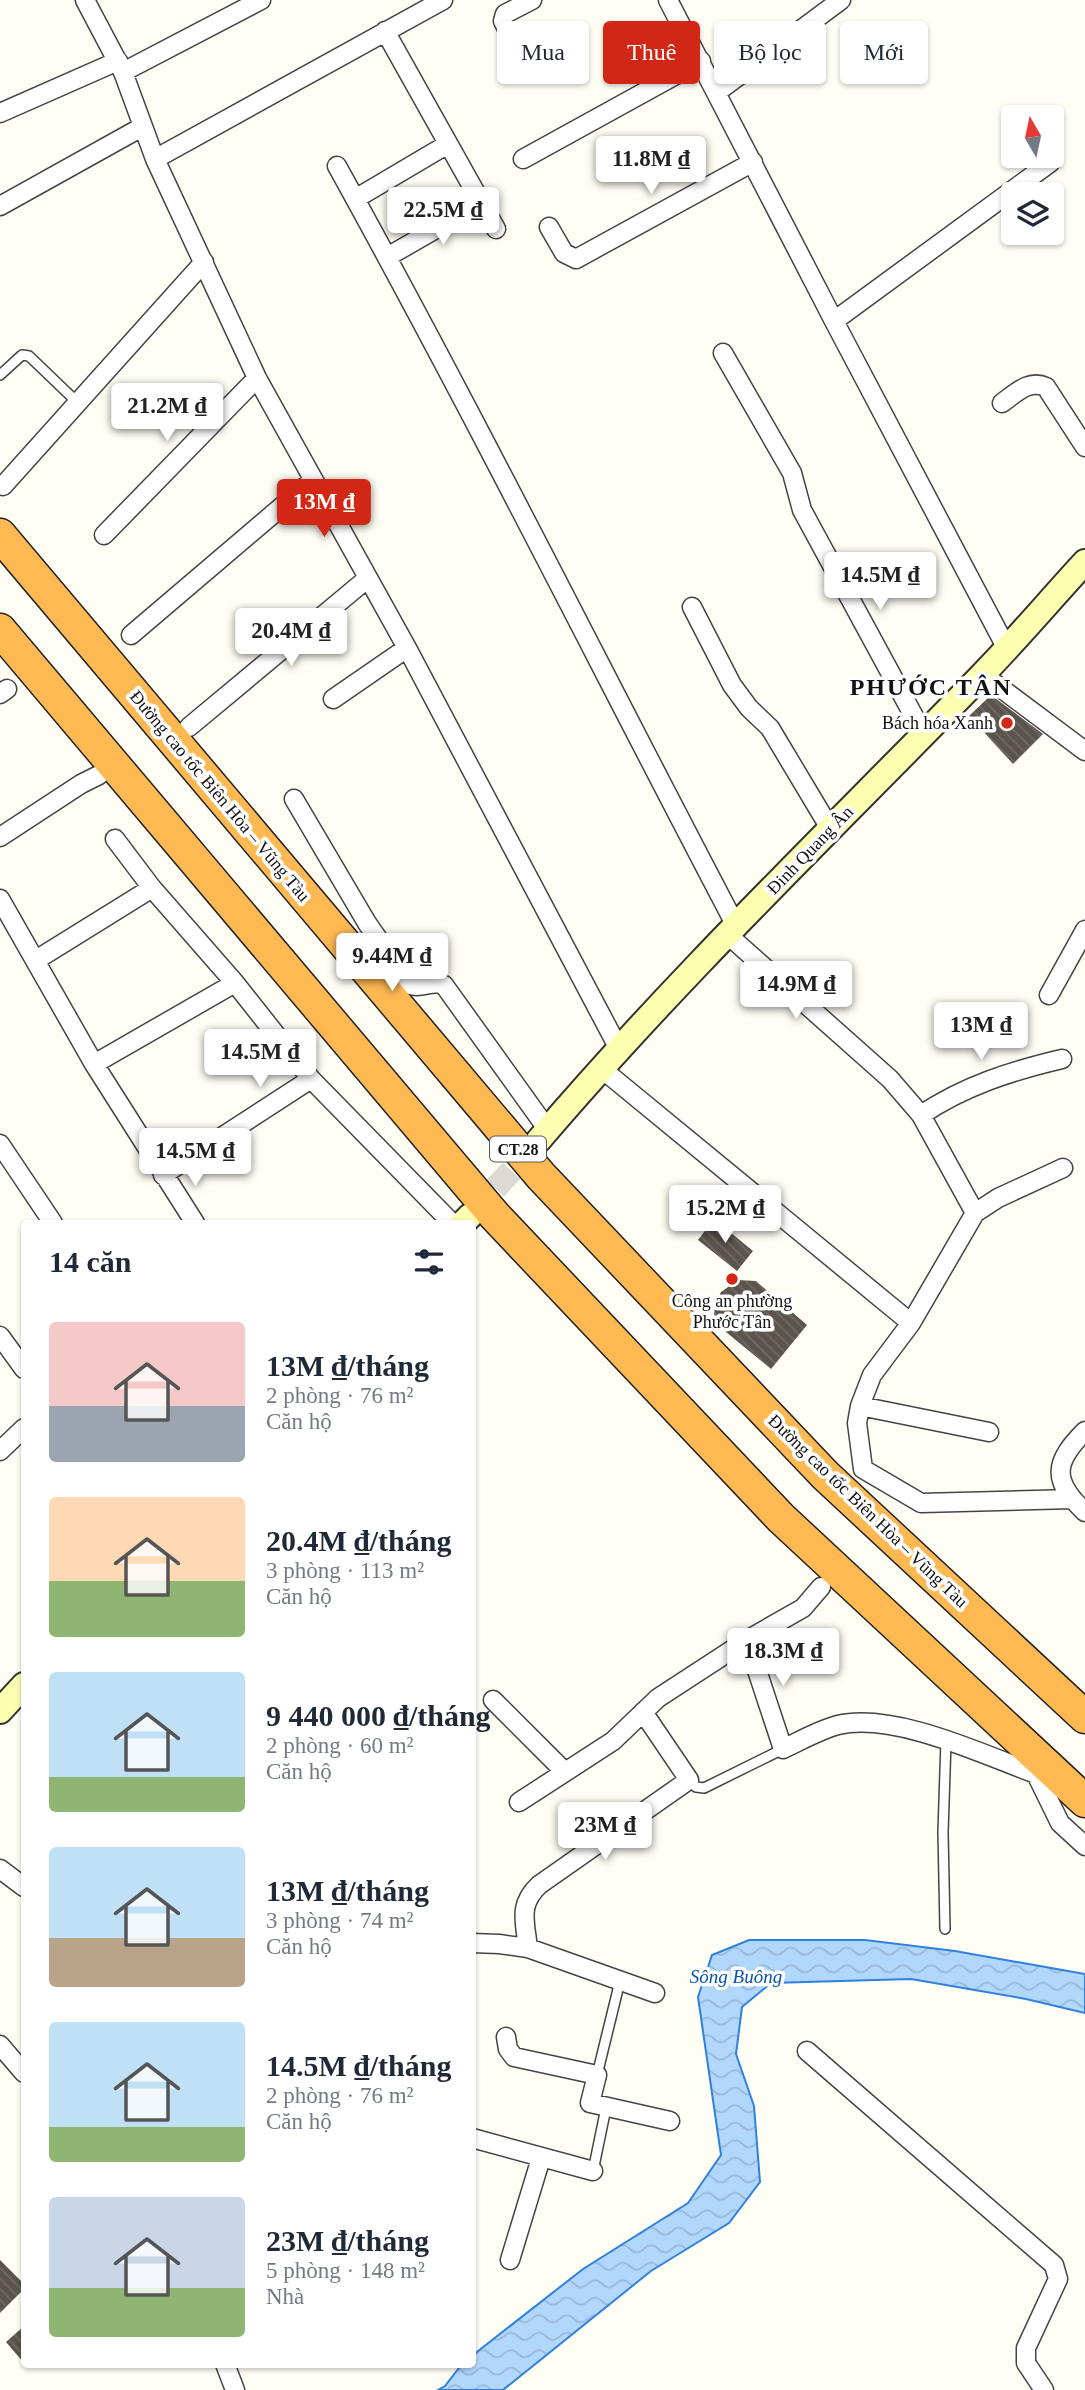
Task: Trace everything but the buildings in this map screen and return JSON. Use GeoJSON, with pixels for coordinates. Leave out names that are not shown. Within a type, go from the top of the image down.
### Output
{"type":"FeatureCollection","features":[{"type":"Feature","properties":{"kind":"highway","name":"Đường cao tốc Biên Hòa – Vũng Tàu"},"geometry":{"type":"LineString","coordinates":[[0,536],[541,1176],[825,1475],[1085,1717]]}},
{"type":"Feature","properties":{"kind":"highway"},"geometry":{"type":"LineString","coordinates":[[0,630],[495,1216],[781,1518],[1085,1801]]}},
{"type":"Feature","properties":{"kind":"street"},"geometry":{"type":"LineString","coordinates":[[85,0],[120,66],[155,159],[257,378],[407,648],[619,1049]]}},
{"type":"Feature","properties":{"kind":"street"},"geometry":{"type":"LineString","coordinates":[[0,113],[120,66],[261,0]]}},
{"type":"Feature","properties":{"kind":"street"},"geometry":{"type":"LineString","coordinates":[[155,159],[443,0]]}},
{"type":"Feature","properties":{"kind":"street"},"geometry":{"type":"LineString","coordinates":[[504,21],[505,15],[532,0]]}},
{"type":"Feature","properties":{"kind":"street"},"geometry":{"type":"LineString","coordinates":[[668,0],[1006,647]]}},
{"type":"Feature","properties":{"kind":"street"},"geometry":{"type":"LineString","coordinates":[[717,92],[841,0]]}},
{"type":"Feature","properties":{"kind":"street"},"geometry":{"type":"LineString","coordinates":[[386,31],[496,229]]}},
{"type":"Feature","properties":{"kind":"street"},"geometry":{"type":"LineString","coordinates":[[523,159],[701,61]]}},
{"type":"Feature","properties":{"kind":"street"},"geometry":{"type":"LineString","coordinates":[[0,206],[142,127]]}},
{"type":"Feature","properties":{"kind":"street"},"geometry":{"type":"LineString","coordinates":[[355,199],[448,144]]}},
{"type":"Feature","properties":{"kind":"street"},"geometry":{"type":"LineString","coordinates":[[549,227],[564,253],[576,259],[753,162]]}},
{"type":"Feature","properties":{"kind":"street"},"geometry":{"type":"LineString","coordinates":[[337,166],[544,551],[732,930],[890,1079],[921,1115],[975,1213]]}},
{"type":"Feature","properties":{"kind":"street"},"geometry":{"type":"LineString","coordinates":[[834,321],[1043,168]]}},
{"type":"Feature","properties":{"kind":"street"},"geometry":{"type":"LineString","coordinates":[[387,257],[481,203]]}},
{"type":"Feature","properties":{"kind":"street"},"geometry":{"type":"LineString","coordinates":[[3,486],[204,262]]}},
{"type":"Feature","properties":{"kind":"street"},"geometry":{"type":"LineString","coordinates":[[723,353],[792,473],[802,510],[923,733]]}},
{"type":"Feature","properties":{"kind":"street"},"geometry":{"type":"LineString","coordinates":[[104,535],[257,378]]}},
{"type":"Feature","properties":{"kind":"street"},"geometry":{"type":"LineString","coordinates":[[1002,403],[1029,384],[1038,383],[1046,387],[1085,447]]}},
{"type":"Feature","properties":{"kind":"street"},"geometry":{"type":"LineString","coordinates":[[131,635],[313,480]]}},
{"type":"Feature","properties":{"kind":"street","name":"Đinh Quang Ân"},"geometry":{"type":"LineString","coordinates":[[543,1135],[619,1049],[732,930],[1081,572]]}},
{"type":"Feature","properties":{"kind":"street"},"geometry":{"type":"LineString","coordinates":[[189,727],[368,578]]}},
{"type":"Feature","properties":{"kind":"street"},"geometry":{"type":"LineString","coordinates":[[692,607],[732,685],[748,708],[770,728],[831,830]]}},
{"type":"Feature","properties":{"kind":"street"},"geometry":{"type":"LineString","coordinates":[[333,699],[407,648]]}},
{"type":"Feature","properties":{"kind":"street"},"geometry":{"type":"LineString","coordinates":[[982,674],[1085,751]]}},
{"type":"Feature","properties":{"kind":"street"},"geometry":{"type":"LineString","coordinates":[[0,837],[99,775]]}},
{"type":"Feature","properties":{"kind":"street"},"geometry":{"type":"LineString","coordinates":[[295,799],[368,923],[410,985],[423,986],[436,982],[444,985],[543,1135]]}},
{"type":"Feature","properties":{"kind":"street"},"geometry":{"type":"LineString","coordinates":[[115,839],[152,888],[235,983],[311,1079],[461,1220]]}},
{"type":"Feature","properties":{"kind":"street"},"geometry":{"type":"LineString","coordinates":[[36,960],[152,888]]}},
{"type":"Feature","properties":{"kind":"street"},"geometry":{"type":"LineString","coordinates":[[0,898],[94,1064],[193,1220]]}},
{"type":"Feature","properties":{"kind":"street"},"geometry":{"type":"LineString","coordinates":[[1049,995],[1085,930]]}},
{"type":"Feature","properties":{"kind":"street"},"geometry":{"type":"LineString","coordinates":[[94,1064],[235,983]]}},
{"type":"Feature","properties":{"kind":"street"},"geometry":{"type":"LineString","coordinates":[[921,1115],[973,1085],[1062,1059]]}},
{"type":"Feature","properties":{"kind":"street"},"geometry":{"type":"LineString","coordinates":[[602,1069],[911,1324]]}},
{"type":"Feature","properties":{"kind":"street"},"geometry":{"type":"LineString","coordinates":[[163,1175],[311,1079]]}},
{"type":"Feature","properties":{"kind":"street"},"geometry":{"type":"LineString","coordinates":[[0,1144],[51,1220]]}},
{"type":"Feature","properties":{"kind":"street"},"geometry":{"type":"LineString","coordinates":[[1063,1168],[998,1198],[975,1213],[911,1324],[872,1375],[860,1406],[857,1423],[863,1469],[921,1503],[1079,1506]]}},
{"type":"Feature","properties":{"kind":"street"},"geometry":{"type":"LineString","coordinates":[[0,1336],[21,1365]]}},
{"type":"Feature","properties":{"kind":"street"},"geometry":{"type":"LineString","coordinates":[[860,1406],[989,1432]]}},
{"type":"Feature","properties":{"kind":"street"},"geometry":{"type":"LineString","coordinates":[[0,1451],[21,1431]]}},
{"type":"Feature","properties":{"kind":"street"},"geometry":{"type":"LineString","coordinates":[[1079,1506],[1063,1482],[1060,1464],[1067,1449],[1085,1431]]}},
{"type":"Feature","properties":{"kind":"street"},"geometry":{"type":"LineString","coordinates":[[519,1802],[613,1741],[658,1698],[747,1640],[803,1608],[821,1587]]}},
{"type":"Feature","properties":{"kind":"street"},"geometry":{"type":"LineString","coordinates":[[747,1640],[783,1749],[837,1725],[871,1722],[897,1726],[946,1741],[1036,1774],[1060,1823],[1085,1846]]}},
{"type":"Feature","properties":{"kind":"street"},"geometry":{"type":"LineString","coordinates":[[0,1711],[21,1688]]}},
{"type":"Feature","properties":{"kind":"street"},"geometry":{"type":"LineString","coordinates":[[493,1700],[565,1772]]}},
{"type":"Feature","properties":{"kind":"street"},"geometry":{"type":"LineString","coordinates":[[528,1948],[524,1913],[527,1896],[689,1780],[643,1712]]}},
{"type":"Feature","properties":{"kind":"street"},"geometry":{"type":"LineString","coordinates":[[0,1869],[21,1885]]}},
{"type":"Feature","properties":{"kind":"street"},"geometry":{"type":"LineString","coordinates":[[476,1943],[528,1948],[655,1993]]}},
{"type":"Feature","properties":{"kind":"street"},"geometry":{"type":"LineString","coordinates":[[506,2037],[508,2049],[514,2057],[597,2075],[590,2103],[670,2121]]}},
{"type":"Feature","properties":{"kind":"street"},"geometry":{"type":"LineString","coordinates":[[0,2045],[21,2070]]}},
{"type":"Feature","properties":{"kind":"street"},"geometry":{"type":"LineString","coordinates":[[807,2052],[1054,2265],[1058,2279],[1026,2348],[1026,2363],[1044,2390]]}},
{"type":"Feature","properties":{"kind":"street"},"geometry":{"type":"LineString","coordinates":[[476,2139],[593,2171]]}},
{"type":"Feature","properties":{"kind":"street"},"geometry":{"type":"LineString","coordinates":[[510,2260],[541,2158]]}},
{"type":"Feature","properties":{"kind":"street"},"geometry":{"type":"LineString","coordinates":[[227,2368],[235,2390]]}},
{"type":"Feature","properties":{"kind":"lane"},"geometry":{"type":"LineString","coordinates":[[0,375],[22,355],[29,356],[78,403]]}},
{"type":"Feature","properties":{"kind":"lane"},"geometry":{"type":"LineString","coordinates":[[945,1929],[943,1832],[946,1741]]}},
{"type":"Feature","properties":{"kind":"lane"},"geometry":{"type":"LineString","coordinates":[[689,1780],[696,1787],[705,1788],[783,1749]]}},
{"type":"Feature","properties":{"kind":"lane"},"geometry":{"type":"LineString","coordinates":[[597,2075],[620,1981]]}},
{"type":"Feature","properties":{"kind":"lane"},"geometry":{"type":"LineString","coordinates":[[593,2171],[606,2108]]}},
{"type":"Feature","properties":{"kind":"water","name":"Sông Buông"},"geometry":{"type":"Polygon","coordinates":[[[749,1940],[865,1940],[955,1951],[1085,1974],[1085,2013],[1026,1999],[911,1979],[771,1983],[742,2007],[736,2054],[754,2106],[760,2182],[729,2223],[651,2271],[503,2390],[438,2390],[445,2386],[459,2368],[476,2368],[476,2353],[583,2269],[688,2203],[721,2155],[698,1997],[712,1955],[749,1940]]]}},
{"type":"Feature","properties":{"kind":"tunnel"},"geometry":{"type":"LineString","coordinates":[[471,1215],[536,1144]]}},
{"type":"Feature","properties":{"kind":"place","name":"Bách hóa Xanh"},"geometry":{"type":"Point","coordinates":[1007,723]}},
{"type":"Feature","properties":{"kind":"place","name":"Công an phường Phước Tân"},"geometry":{"type":"Point","coordinates":[732,1279]}},
{"type":"Feature","properties":{"kind":"district","name":"PHƯỚC TÂN"},"geometry":{"type":"Point","coordinates":[931,687]}}]}
